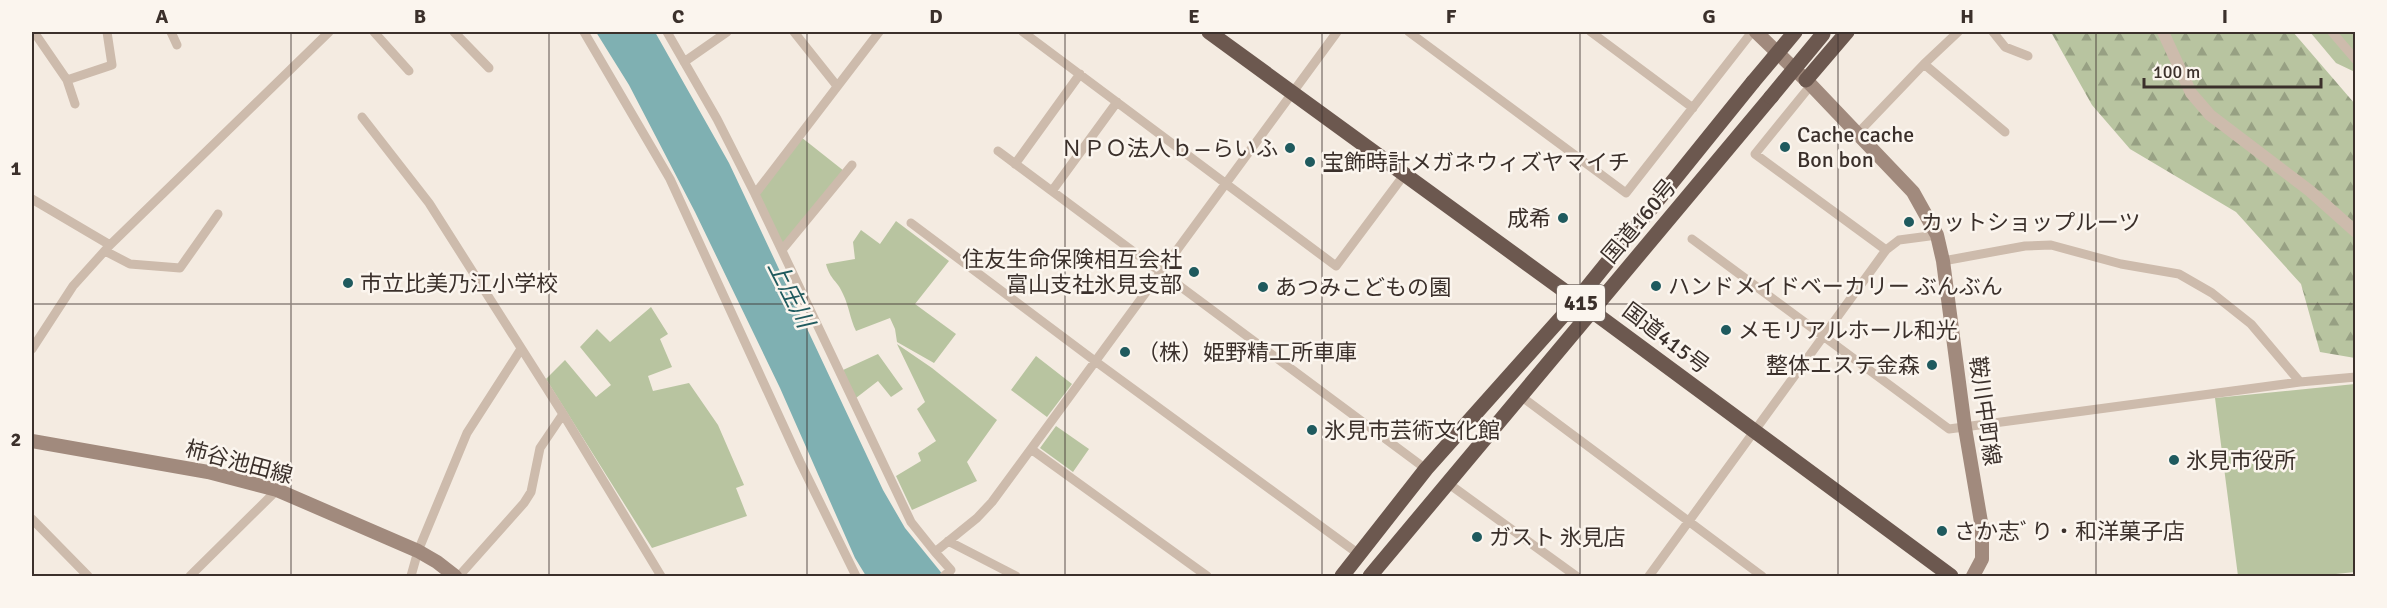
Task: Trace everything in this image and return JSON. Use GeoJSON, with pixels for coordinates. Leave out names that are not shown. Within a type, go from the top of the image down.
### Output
{"type":"FeatureCollection","features":[{"type":"Feature","properties":{"kind":"highway","name":"国道415号"},"geometry":{"type":"LineString","coordinates":[[1209,32],[1951,576]]}},
{"type":"Feature","properties":{"kind":"highway","name":"国道160号"},"geometry":{"type":"LineString","coordinates":[[1342,576],[1426,469],[1577,300],[1795,32]]}},
{"type":"Feature","properties":{"kind":"highway"},"geometry":{"type":"LineString","coordinates":[[1809,82],[1847,32]]}},
{"type":"Feature","properties":{"kind":"highway","name":"国道160号"},"geometry":{"type":"LineString","coordinates":[[1370,576],[1824,33]]}},
{"type":"Feature","properties":{"kind":"main road","name":"鞍川中町線"},"geometry":{"type":"LineString","coordinates":[[1756,32],[1809,82],[1913,192],[1937,235],[1943,261],[1965,428],[1982,528],[1982,559],[1973,576]]}},
{"type":"Feature","properties":{"kind":"main road","name":"柿谷池田線"},"geometry":{"type":"LineString","coordinates":[[32,441],[208,472],[277,490],[418,550],[454,576]]}},
{"type":"Feature","properties":{"kind":"street"},"geometry":{"type":"LineString","coordinates":[[34,32],[67,80],[75,104]]}},
{"type":"Feature","properties":{"kind":"street"},"geometry":{"type":"LineString","coordinates":[[67,80],[112,65],[107,32]]}},
{"type":"Feature","properties":{"kind":"street"},"geometry":{"type":"LineString","coordinates":[[171,32],[177,45]]}},
{"type":"Feature","properties":{"kind":"street"},"geometry":{"type":"LineString","coordinates":[[32,349],[73,286],[107,248],[329,32]]}},
{"type":"Feature","properties":{"kind":"street"},"geometry":{"type":"LineString","coordinates":[[374,32],[408,71]]}},
{"type":"Feature","properties":{"kind":"street"},"geometry":{"type":"LineString","coordinates":[[453,32],[489,68]]}},
{"type":"Feature","properties":{"kind":"street"},"geometry":{"type":"LineString","coordinates":[[584,32],[670,179],[800,462],[856,576]]}},
{"type":"Feature","properties":{"kind":"street"},"geometry":{"type":"LineString","coordinates":[[667,32],[717,119],[911,522],[950,574]]}},
{"type":"Feature","properties":{"kind":"street"},"geometry":{"type":"LineString","coordinates":[[684,62],[727,32]]}},
{"type":"Feature","properties":{"kind":"street"},"geometry":{"type":"LineString","coordinates":[[794,32],[837,86]]}},
{"type":"Feature","properties":{"kind":"street"},"geometry":{"type":"LineString","coordinates":[[754,194],[879,32]]}},
{"type":"Feature","properties":{"kind":"street"},"geometry":{"type":"LineString","coordinates":[[1023,32],[1336,266],[1404,175]]}},
{"type":"Feature","properties":{"kind":"street"},"geometry":{"type":"LineString","coordinates":[[935,552],[977,519],[992,502],[1337,32]]}},
{"type":"Feature","properties":{"kind":"street"},"geometry":{"type":"LineString","coordinates":[[1409,32],[1626,193],[1752,32]]}},
{"type":"Feature","properties":{"kind":"street"},"geometry":{"type":"LineString","coordinates":[[1591,32],[1693,108]]}},
{"type":"Feature","properties":{"kind":"street"},"geometry":{"type":"LineString","coordinates":[[1858,133],[1958,32]]}},
{"type":"Feature","properties":{"kind":"street"},"geometry":{"type":"LineString","coordinates":[[1993,32],[2005,47],[2028,56]]}},
{"type":"Feature","properties":{"kind":"street"},"geometry":{"type":"LineString","coordinates":[[2163,32],[2191,93],[2210,115],[2310,191],[2355,232]]}},
{"type":"Feature","properties":{"kind":"street"},"geometry":{"type":"LineString","coordinates":[[2332,32],[2355,60]]}},
{"type":"Feature","properties":{"kind":"street"},"geometry":{"type":"LineString","coordinates":[[1924,64],[2005,132]]}},
{"type":"Feature","properties":{"kind":"street"},"geometry":{"type":"LineString","coordinates":[[1015,164],[1080,74]]}},
{"type":"Feature","properties":{"kind":"street"},"geometry":{"type":"LineString","coordinates":[[1809,82],[1755,154],[1887,250]]}},
{"type":"Feature","properties":{"kind":"street"},"geometry":{"type":"LineString","coordinates":[[1052,191],[1117,102]]}},
{"type":"Feature","properties":{"kind":"street"},"geometry":{"type":"LineString","coordinates":[[362,117],[429,203],[563,414],[662,576]]}},
{"type":"Feature","properties":{"kind":"street"},"geometry":{"type":"LineString","coordinates":[[998,152],[1426,469]]}},
{"type":"Feature","properties":{"kind":"street"},"geometry":{"type":"LineString","coordinates":[[782,250],[852,165]]}},
{"type":"Feature","properties":{"kind":"street"},"geometry":{"type":"LineString","coordinates":[[32,199],[130,264],[180,268],[218,214]]}},
{"type":"Feature","properties":{"kind":"street"},"geometry":{"type":"LineString","coordinates":[[911,223],[1360,555]]}},
{"type":"Feature","properties":{"kind":"street"},"geometry":{"type":"LineString","coordinates":[[1649,576],[1887,250],[1899,240],[1937,235]]}},
{"type":"Feature","properties":{"kind":"street"},"geometry":{"type":"LineString","coordinates":[[1692,239],[1949,429],[2300,382],[2355,377]]}},
{"type":"Feature","properties":{"kind":"street"},"geometry":{"type":"LineString","coordinates":[[1943,261],[2025,246],[2051,245],[2121,264],[2180,274],[2212,293],[2251,324],[2300,382]]}},
{"type":"Feature","properties":{"kind":"street"},"geometry":{"type":"LineString","coordinates":[[411,576],[418,550],[467,433],[521,349]]}},
{"type":"Feature","properties":{"kind":"street"},"geometry":{"type":"LineString","coordinates":[[1522,397],[1762,576]]}},
{"type":"Feature","properties":{"kind":"street"},"geometry":{"type":"LineString","coordinates":[[459,576],[524,503],[531,492],[540,448],[563,414]]}},
{"type":"Feature","properties":{"kind":"street"},"geometry":{"type":"LineString","coordinates":[[1031,449],[1206,576]]}},
{"type":"Feature","properties":{"kind":"street"},"geometry":{"type":"LineString","coordinates":[[1449,484],[1576,576]]}},
{"type":"Feature","properties":{"kind":"street"},"geometry":{"type":"LineString","coordinates":[[190,576],[277,490]]}},
{"type":"Feature","properties":{"kind":"street"},"geometry":{"type":"LineString","coordinates":[[32,519],[88,576]]}},
{"type":"Feature","properties":{"kind":"street"},"geometry":{"type":"LineString","coordinates":[[948,542],[1017,576]]}},
{"type":"Feature","properties":{"kind":"green space"},"geometry":{"type":"Polygon","coordinates":[[[2051,32],[2293,32],[2355,104],[2355,358],[2320,352],[2301,284],[2236,212],[2130,149],[2092,105],[2051,32]]]}},
{"type":"Feature","properties":{"kind":"green space"},"geometry":{"type":"Polygon","coordinates":[[[2310,32],[2355,32],[2355,72],[2336,63],[2310,32]]]}},
{"type":"Feature","properties":{"kind":"green space"},"geometry":{"type":"Polygon","coordinates":[[[801,137],[844,171],[782,247],[756,194],[801,137]]]}},
{"type":"Feature","properties":{"kind":"green space"},"geometry":{"type":"Polygon","coordinates":[[[896,221],[949,261],[915,304],[956,334],[934,363],[897,342],[890,318],[856,331],[841,290],[826,264],[855,259],[853,242],[861,230],[880,244],[896,221]]]}},
{"type":"Feature","properties":{"kind":"green space"},"geometry":{"type":"Polygon","coordinates":[[[651,307],[668,334],[660,339],[672,367],[648,376],[653,391],[689,383],[718,425],[744,485],[736,488],[747,516],[652,548],[546,379],[565,360],[596,397],[611,385],[580,347],[597,329],[610,342],[651,307]]]}},
{"type":"Feature","properties":{"kind":"green space"},"geometry":{"type":"Polygon","coordinates":[[[897,344],[932,368],[997,420],[967,462],[977,481],[912,510],[896,476],[921,461],[918,453],[936,441],[917,409],[925,402],[897,344]]]}},
{"type":"Feature","properties":{"kind":"green space"},"geometry":{"type":"Polygon","coordinates":[[[878,354],[903,389],[891,397],[878,381],[856,398],[843,370],[878,354]]]}},
{"type":"Feature","properties":{"kind":"green space"},"geometry":{"type":"Polygon","coordinates":[[[1036,356],[1072,384],[1047,417],[1011,390],[1036,356]]]}},
{"type":"Feature","properties":{"kind":"green space"},"geometry":{"type":"Polygon","coordinates":[[[2355,384],[2355,572],[2317,576],[2238,576],[2215,398],[2355,384]]]}},
{"type":"Feature","properties":{"kind":"green space"},"geometry":{"type":"Polygon","coordinates":[[[1056,426],[1089,449],[1073,472],[1040,448],[1056,426]]]}},
{"type":"Feature","properties":{"kind":"water"},"geometry":{"type":"Polygon","coordinates":[[[596,32],[655,32],[729,163],[883,490],[905,528],[944,576],[866,576],[855,558],[780,388],[695,212],[629,85],[596,32]]]}},
{"type":"Feature","properties":{"kind":"place","name":"Cache cache Bon bon"},"geometry":{"type":"Point","coordinates":[1785,147]}},
{"type":"Feature","properties":{"kind":"place","name":"ＮＰＯ法人ｂ―らいふ"},"geometry":{"type":"Point","coordinates":[1290,148]}},
{"type":"Feature","properties":{"kind":"place","name":"宝飾時計メガネウィズヤマイチ"},"geometry":{"type":"Point","coordinates":[1310,162]}},
{"type":"Feature","properties":{"kind":"place","name":"成希"},"geometry":{"type":"Point","coordinates":[1563,218]}},
{"type":"Feature","properties":{"kind":"place","name":"カットショップルーツ"},"geometry":{"type":"Point","coordinates":[1909,222]}},
{"type":"Feature","properties":{"kind":"place","name":"住友生命保険相互会社 富山支社氷見支部"},"geometry":{"type":"Point","coordinates":[1194,272]}},
{"type":"Feature","properties":{"kind":"place","name":"市立比美乃江小学校"},"geometry":{"type":"Point","coordinates":[348,283]}},
{"type":"Feature","properties":{"kind":"place","name":"ハンドメイドベーカリー ぶんぶん"},"geometry":{"type":"Point","coordinates":[1656,286]}},
{"type":"Feature","properties":{"kind":"place","name":"あつみこどもの園"},"geometry":{"type":"Point","coordinates":[1263,287]}},
{"type":"Feature","properties":{"kind":"place","name":"メモリアルホール和光"},"geometry":{"type":"Point","coordinates":[1726,330]}},
{"type":"Feature","properties":{"kind":"place","name":"（株）姫野精工所車庫"},"geometry":{"type":"Point","coordinates":[1125,352]}},
{"type":"Feature","properties":{"kind":"place","name":"整体エステ金森"},"geometry":{"type":"Point","coordinates":[1932,365]}},
{"type":"Feature","properties":{"kind":"place","name":"氷見市芸術文化館"},"geometry":{"type":"Point","coordinates":[1312,430]}},
{"type":"Feature","properties":{"kind":"place","name":"氷見市役所"},"geometry":{"type":"Point","coordinates":[2174,460]}},
{"type":"Feature","properties":{"kind":"place","name":"さか志ﾞり・和洋菓子店"},"geometry":{"type":"Point","coordinates":[1942,531]}},
{"type":"Feature","properties":{"kind":"place","name":"ガスト 氷見店"},"geometry":{"type":"Point","coordinates":[1477,537]}},
{"type":"Feature","properties":{"kind":"water label","name":"上庄川"},"geometry":{"type":"Point","coordinates":[791,294]}}]}
